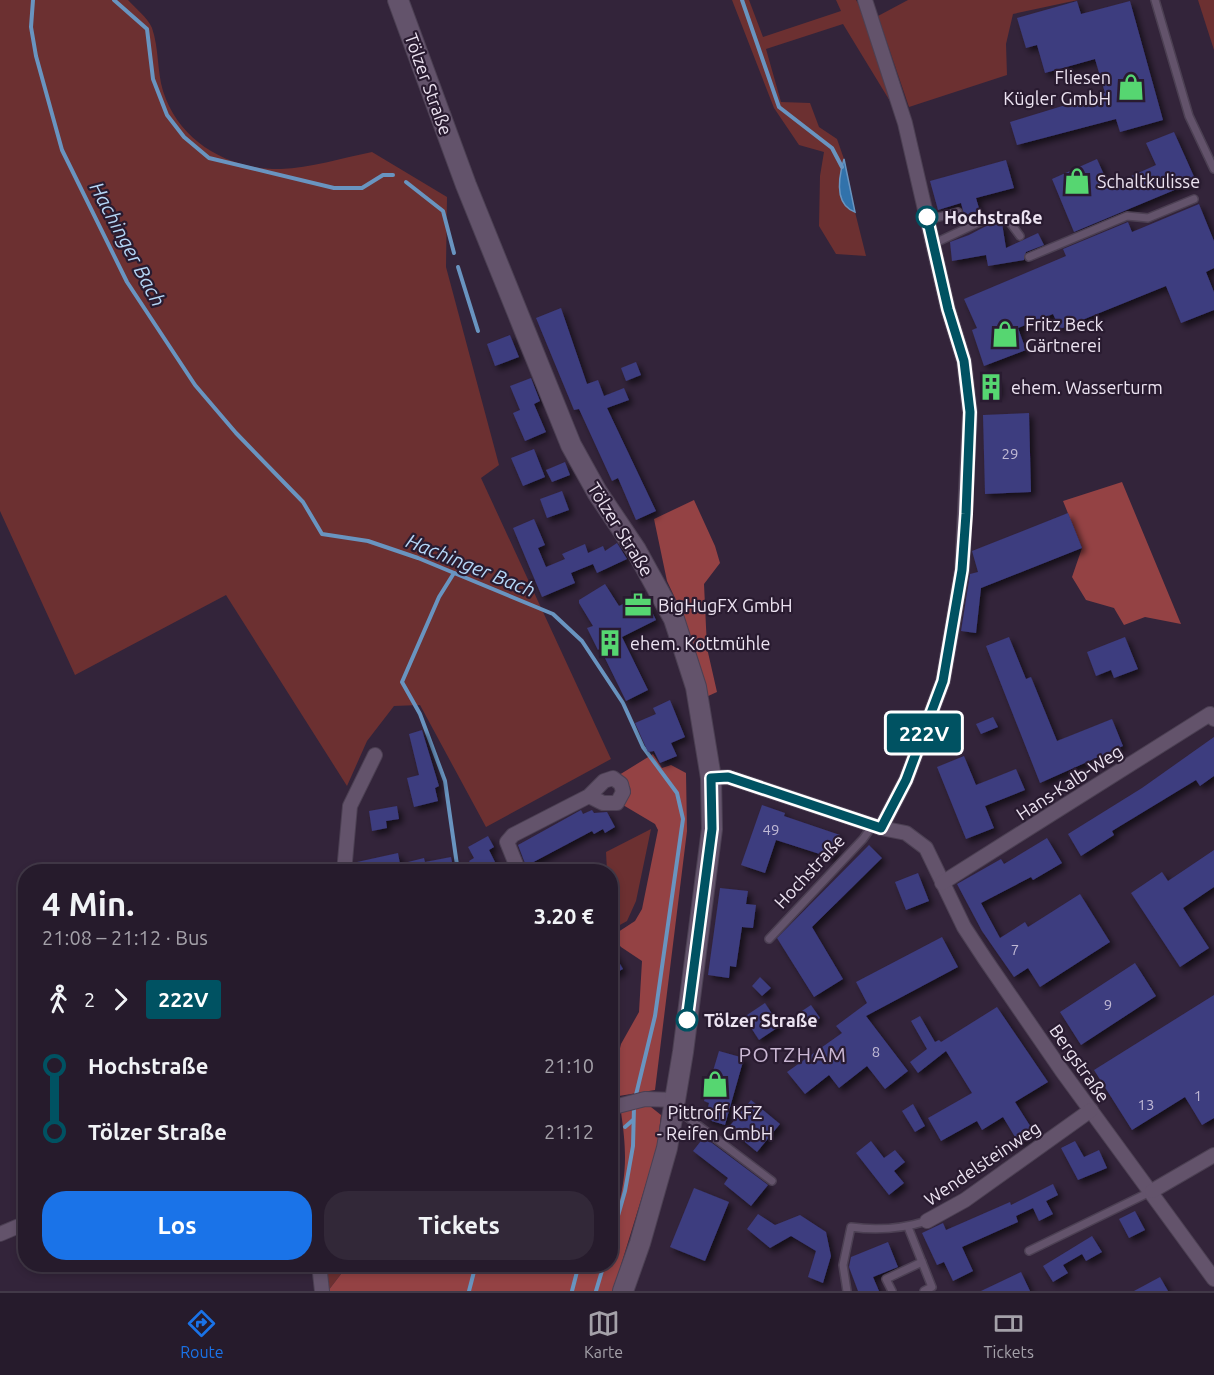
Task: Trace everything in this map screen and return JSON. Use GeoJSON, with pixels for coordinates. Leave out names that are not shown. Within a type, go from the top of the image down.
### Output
{"type":"FeatureCollection","features":[{"type":"Feature","properties":{"kind":"main road","name":"Tölzer Straße"},"geometry":{"type":"LineString","coordinates":[[398,0],[466,185],[571,445],[585,472],[636,550],[674,619],[696,687],[711,778],[712,829],[674,1106],[658,1183],[623,1291]]}},
{"type":"Feature","properties":{"kind":"street","name":"Hochstraße"},"geometry":{"type":"LineString","coordinates":[[865,0],[905,123],[948,309],[964,361],[970,412],[962,570],[943,681],[906,780],[877,827]]}},
{"type":"Feature","properties":{"kind":"street","name":"Hans-Kalb-Weg"},"geometry":{"type":"LineString","coordinates":[[942,883],[1209,714],[1214,719]]}},
{"type":"Feature","properties":{"kind":"street"},"geometry":{"type":"LineString","coordinates":[[345,864],[350,806],[375,755]]}},
{"type":"Feature","properties":{"kind":"street","name":"Bergstraße"},"geometry":{"type":"LineString","coordinates":[[711,778],[728,777],[877,827],[914,837],[926,848],[942,883],[985,959],[1214,1279]]}},
{"type":"Feature","properties":{"kind":"street"},"geometry":{"type":"LineString","coordinates":[[515,864],[507,842],[513,835],[589,796]]}},
{"type":"Feature","properties":{"kind":"street"},"geometry":{"type":"LineString","coordinates":[[618,1106],[645,1099],[674,1106]]}},
{"type":"Feature","properties":{"kind":"street","name":"Wendelsteinweg"},"geometry":{"type":"LineString","coordinates":[[927,1221],[965,1200],[1091,1110]]}},
{"type":"Feature","properties":{"kind":"street"},"geometry":{"type":"LineString","coordinates":[[1152,1191],[1214,1155]]}},
{"type":"Feature","properties":{"kind":"street"},"geometry":{"type":"LineString","coordinates":[[0,1234],[18,1226]]}},
{"type":"Feature","properties":{"kind":"street"},"geometry":{"type":"LineString","coordinates":[[320,1272],[322,1291]]}},
{"type":"Feature","properties":{"kind":"lane"},"geometry":{"type":"LineString","coordinates":[[1155,0],[1189,116],[1214,169]]}},
{"type":"Feature","properties":{"kind":"lane"},"geometry":{"type":"LineString","coordinates":[[1029,257],[1127,216],[1148,218],[1194,199]]}},
{"type":"Feature","properties":{"kind":"lane"},"geometry":{"type":"LineString","coordinates":[[928,220],[958,212]]}},
{"type":"Feature","properties":{"kind":"lane"},"geometry":{"type":"LineString","coordinates":[[933,244],[986,219],[1006,217],[1020,236]]}},
{"type":"Feature","properties":{"kind":"lane","name":"Hochstraße"},"geometry":{"type":"LineString","coordinates":[[769,939],[877,827]]}},
{"type":"Feature","properties":{"kind":"lane"},"geometry":{"type":"LineString","coordinates":[[674,1106],[772,1181]]}},
{"type":"Feature","properties":{"kind":"lane"},"geometry":{"type":"LineString","coordinates":[[1029,1251],[1152,1191]]}},
{"type":"Feature","properties":{"kind":"lane","name":"Wendelsteinweg"},"geometry":{"type":"LineString","coordinates":[[847,1291],[843,1265],[851,1227],[874,1231],[908,1227],[927,1221]]}},
{"type":"Feature","properties":{"kind":"lane"},"geometry":{"type":"LineString","coordinates":[[908,1227],[932,1287],[924,1291]]}},
{"type":"Feature","properties":{"kind":"lane"},"geometry":{"type":"LineString","coordinates":[[892,1291],[886,1279],[922,1262]]}},
{"type":"Feature","properties":{"kind":"shaded area"},"geometry":{"type":"Polygon","coordinates":[[[0,0],[128,0],[152,28],[161,83],[171,109],[181,125],[194,138],[208,150],[225,158],[262,168],[281,169],[315,165],[372,152],[447,197],[446,267],[499,465],[481,478],[611,759],[486,827],[420,705],[394,706],[367,741],[347,786],[226,595],[75,675],[0,511],[0,0]]]}},
{"type":"Feature","properties":{"kind":"shaded area"},"geometry":{"type":"Polygon","coordinates":[[[732,0],[749,0],[763,37],[841,11],[836,0],[856,0],[859,5],[896,111],[843,24],[766,49],[781,102],[810,103],[819,127],[837,139],[844,159],[840,175],[841,198],[855,212],[866,256],[836,254],[819,226],[820,176],[824,152],[799,145],[774,108],[732,0]]]}},
{"type":"Feature","properties":{"kind":"shaded area"},"geometry":{"type":"Polygon","coordinates":[[[908,0],[1078,0],[1013,14],[1006,44],[1007,75],[909,107],[878,16],[908,0]]]}},
{"type":"Feature","properties":{"kind":"shaded area"},"geometry":{"type":"Polygon","coordinates":[[[1198,0],[1214,0],[1214,50],[1198,0]]]}},
{"type":"Feature","properties":{"kind":"shaded area"},"geometry":{"type":"Polygon","coordinates":[[[1122,482],[1181,624],[1145,617],[1124,625],[1114,608],[1086,600],[1072,577],[1082,548],[1063,501],[1122,482]]]}},
{"type":"Feature","properties":{"kind":"shaded area"},"geometry":{"type":"Polygon","coordinates":[[[694,500],[715,546],[720,563],[704,584],[707,648],[717,692],[706,697],[682,613],[667,581],[654,519],[694,500]]]}},
{"type":"Feature","properties":{"kind":"shaded area"},"geometry":{"type":"Polygon","coordinates":[[[653,754],[662,768],[671,765],[686,773],[687,831],[655,1090],[619,1096],[618,1056],[621,1044],[639,1012],[642,961],[621,947],[618,943],[618,932],[635,921],[642,909],[658,830],[655,824],[623,805],[631,793],[630,787],[619,775],[653,754]]]}},
{"type":"Feature","properties":{"kind":"shaded area"},"geometry":{"type":"Polygon","coordinates":[[[651,829],[636,901],[627,921],[618,926],[618,864],[607,864],[606,852],[651,829]]]}},
{"type":"Feature","properties":{"kind":"shaded area"},"geometry":{"type":"Polygon","coordinates":[[[640,1107],[651,1107],[661,1115],[657,1148],[613,1291],[328,1291],[343,1272],[618,1272],[618,1207],[625,1164],[621,1112],[640,1107]]]}},
{"type":"Feature","properties":{"kind":"shaded area"},"geometry":{"type":"Polygon","coordinates":[[[325,1272],[343,1272],[328,1291],[325,1272]]]}},
{"type":"Feature","properties":{"kind":"water"},"geometry":{"type":"Polygon","coordinates":[[[844,159],[855,212],[843,203],[839,189],[844,159]]]}},
{"type":"Feature","properties":{"kind":"building"},"geometry":{"type":"Polygon","coordinates":[[[1077,1],[1081,14],[1130,1],[1163,120],[1120,132],[1116,119],[1017,145],[1010,122],[1105,93],[1095,59],[1045,73],[1037,45],[1026,48],[1017,18],[1077,1]]]}},
{"type":"Feature","properties":{"kind":"building"},"geometry":{"type":"Polygon","coordinates":[[[1174,132],[1196,181],[1074,232],[1052,179],[1097,159],[1109,186],[1156,165],[1146,143],[1174,132]]]}},
{"type":"Feature","properties":{"kind":"building"},"geometry":{"type":"Polygon","coordinates":[[[1006,160],[1014,188],[976,198],[981,215],[966,222],[961,203],[938,210],[930,181],[1006,160]]]}},
{"type":"Feature","properties":{"kind":"building"},"geometry":{"type":"Polygon","coordinates":[[[1199,204],[1214,241],[1214,268],[1206,272],[1214,292],[1214,310],[1181,323],[1166,286],[1060,329],[1053,314],[1018,328],[1026,350],[984,366],[972,330],[977,328],[964,299],[1066,256],[1063,249],[1128,222],[1132,232],[1199,204]]]}},
{"type":"Feature","properties":{"kind":"building"},"geometry":{"type":"Polygon","coordinates":[[[1002,223],[1006,248],[1038,233],[1044,245],[1026,252],[1024,260],[988,266],[986,255],[952,261],[950,242],[988,225],[1002,223]]]}},
{"type":"Feature","properties":{"kind":"building"},"geometry":{"type":"Polygon","coordinates":[[[561,308],[587,384],[598,380],[604,396],[624,388],[629,400],[607,408],[656,511],[636,520],[618,478],[612,481],[579,409],[574,410],[536,318],[561,308]]]}},
{"type":"Feature","properties":{"kind":"building"},"geometry":{"type":"Polygon","coordinates":[[[510,335],[519,357],[495,366],[487,344],[510,335]]]}},
{"type":"Feature","properties":{"kind":"building"},"geometry":{"type":"Polygon","coordinates":[[[636,362],[641,375],[626,381],[621,368],[636,362]]]}},
{"type":"Feature","properties":{"kind":"building"},"geometry":{"type":"Polygon","coordinates":[[[531,378],[540,401],[534,404],[546,432],[525,441],[513,413],[520,410],[510,386],[531,378]]]}},
{"type":"Feature","properties":{"kind":"building","name":"ehem. Wasserturm"},"geometry":{"type":"Polygon","coordinates":[[[998,379],[999,394],[984,395],[984,380],[998,379]]]}},
{"type":"Feature","properties":{"kind":"building"},"geometry":{"type":"Polygon","coordinates":[[[1029,413],[1031,492],[985,494],[983,415],[1029,413]]]}},
{"type":"Feature","properties":{"kind":"building"},"geometry":{"type":"Polygon","coordinates":[[[534,449],[545,477],[523,486],[511,458],[534,449]]]}},
{"type":"Feature","properties":{"kind":"building"},"geometry":{"type":"Polygon","coordinates":[[[565,462],[570,475],[552,482],[546,470],[565,462]]]}},
{"type":"Feature","properties":{"kind":"building"},"geometry":{"type":"Polygon","coordinates":[[[562,491],[569,510],[547,518],[540,499],[562,491]]]}},
{"type":"Feature","properties":{"kind":"building"},"geometry":{"type":"Polygon","coordinates":[[[1068,513],[1082,548],[981,588],[976,633],[961,631],[970,574],[978,572],[972,551],[1068,513]]]}},
{"type":"Feature","properties":{"kind":"building"},"geometry":{"type":"Polygon","coordinates":[[[534,519],[545,545],[538,548],[546,567],[565,559],[562,554],[585,544],[588,553],[603,546],[605,551],[617,543],[627,559],[597,573],[593,564],[571,573],[575,583],[542,597],[513,528],[534,519]]]}},
{"type":"Feature","properties":{"kind":"building","name":"ehem. Kottmühle"},"geometry":{"type":"Polygon","coordinates":[[[605,584],[619,606],[643,594],[656,620],[622,637],[648,690],[626,701],[600,648],[598,650],[587,628],[593,626],[579,603],[579,600],[605,584]]]}},
{"type":"Feature","properties":{"kind":"building"},"geometry":{"type":"Polygon","coordinates":[[[1009,637],[1026,679],[1031,677],[1057,741],[1112,719],[1123,746],[1040,783],[986,646],[1009,637]]]}},
{"type":"Feature","properties":{"kind":"building"},"geometry":{"type":"Polygon","coordinates":[[[1125,637],[1138,669],[1114,678],[1111,670],[1096,676],[1087,652],[1125,637]]]}},
{"type":"Feature","properties":{"kind":"building"},"geometry":{"type":"Polygon","coordinates":[[[670,700],[685,737],[671,743],[677,756],[660,763],[654,751],[648,752],[635,723],[656,714],[653,708],[670,700]]]}},
{"type":"Feature","properties":{"kind":"building"},"geometry":{"type":"Polygon","coordinates":[[[993,717],[998,727],[981,734],[976,724],[993,717]]]}},
{"type":"Feature","properties":{"kind":"building"},"geometry":{"type":"Polygon","coordinates":[[[422,730],[439,786],[435,788],[438,801],[414,807],[407,778],[419,775],[409,734],[422,730]]]}},
{"type":"Feature","properties":{"kind":"building"},"geometry":{"type":"Polygon","coordinates":[[[1214,737],[1214,776],[1200,786],[1196,780],[1112,831],[1114,835],[1081,856],[1068,834],[1142,788],[1214,737]]]}},
{"type":"Feature","properties":{"kind":"building"},"geometry":{"type":"Polygon","coordinates":[[[964,756],[976,785],[1016,769],[1025,790],[985,806],[994,828],[966,839],[937,767],[964,756]]]}},
{"type":"Feature","properties":{"kind":"building"},"geometry":{"type":"Polygon","coordinates":[[[762,805],[785,813],[784,816],[840,835],[832,858],[776,840],[765,873],[741,865],[762,805]]]}},
{"type":"Feature","properties":{"kind":"building"},"geometry":{"type":"Polygon","coordinates":[[[397,806],[399,819],[386,821],[387,828],[372,831],[369,811],[397,806]]]}},
{"type":"Feature","properties":{"kind":"building"},"geometry":{"type":"Polygon","coordinates":[[[581,810],[583,814],[592,810],[594,813],[607,812],[615,827],[605,833],[603,829],[594,834],[592,831],[530,864],[525,864],[518,845],[581,810]]]}},
{"type":"Feature","properties":{"kind":"building"},"geometry":{"type":"Polygon","coordinates":[[[488,836],[494,847],[489,850],[496,864],[471,864],[469,861],[474,858],[468,847],[488,836]]]}},
{"type":"Feature","properties":{"kind":"building"},"geometry":{"type":"Polygon","coordinates":[[[1047,838],[1062,863],[1033,880],[1031,877],[981,903],[1000,938],[1025,922],[1028,927],[1080,894],[1110,942],[1040,987],[1028,968],[1014,977],[982,931],[957,884],[1001,859],[1004,864],[1047,838]]]}},
{"type":"Feature","properties":{"kind":"building"},"geometry":{"type":"Polygon","coordinates":[[[869,845],[882,858],[812,927],[843,979],[814,997],[777,938],[869,845]]]}},
{"type":"Feature","properties":{"kind":"building"},"geometry":{"type":"Polygon","coordinates":[[[1214,850],[1214,887],[1183,908],[1209,948],[1180,967],[1131,893],[1162,872],[1168,881],[1214,850]]]}},
{"type":"Feature","properties":{"kind":"building"},"geometry":{"type":"Polygon","coordinates":[[[398,853],[400,864],[357,864],[357,862],[398,853]]]}},
{"type":"Feature","properties":{"kind":"building"},"geometry":{"type":"Polygon","coordinates":[[[451,857],[452,864],[400,864],[424,858],[425,862],[451,857]]]}},
{"type":"Feature","properties":{"kind":"building"},"geometry":{"type":"Polygon","coordinates":[[[918,873],[929,901],[906,910],[895,882],[918,873]]]}},
{"type":"Feature","properties":{"kind":"building"},"geometry":{"type":"Polygon","coordinates":[[[720,888],[748,891],[746,904],[756,905],[753,928],[742,927],[736,967],[730,966],[729,978],[708,975],[720,888]]]}},
{"type":"Feature","properties":{"kind":"building"},"geometry":{"type":"Polygon","coordinates":[[[942,937],[958,967],[866,1016],[908,1071],[885,1089],[867,1066],[839,1088],[829,1075],[805,1094],[787,1072],[842,1033],[836,1026],[867,1003],[856,982],[942,937]]]}},
{"type":"Feature","properties":{"kind":"building"},"geometry":{"type":"Polygon","coordinates":[[[618,961],[623,969],[618,972],[618,961]]]}},
{"type":"Feature","properties":{"kind":"building"},"geometry":{"type":"Polygon","coordinates":[[[1135,963],[1156,996],[1081,1045],[1060,1012],[1135,963]]]}},
{"type":"Feature","properties":{"kind":"building"},"geometry":{"type":"Polygon","coordinates":[[[760,977],[771,988],[762,996],[752,986],[760,977]]]}},
{"type":"Feature","properties":{"kind":"building"},"geometry":{"type":"Polygon","coordinates":[[[1214,995],[1214,1118],[1202,1125],[1185,1097],[1132,1130],[1094,1070],[1214,995]]]}},
{"type":"Feature","properties":{"kind":"building"},"geometry":{"type":"Polygon","coordinates":[[[765,1003],[780,1026],[759,1040],[744,1017],[765,1003]]]}},
{"type":"Feature","properties":{"kind":"building"},"geometry":{"type":"Polygon","coordinates":[[[811,1005],[820,1018],[808,1026],[799,1013],[811,1005]]]}},
{"type":"Feature","properties":{"kind":"building"},"geometry":{"type":"Polygon","coordinates":[[[997,1007],[1048,1082],[1015,1102],[1034,1132],[1018,1142],[1003,1117],[982,1130],[977,1121],[941,1141],[928,1118],[972,1093],[946,1051],[918,1073],[910,1062],[927,1049],[911,1021],[920,1016],[935,1042],[939,1040],[941,1042],[997,1007]]]}},
{"type":"Feature","properties":{"kind":"building"},"geometry":{"type":"Polygon","coordinates":[[[719,1051],[744,1058],[725,1125],[705,1119],[709,1103],[704,1101],[719,1051]]]}},
{"type":"Feature","properties":{"kind":"building"},"geometry":{"type":"Polygon","coordinates":[[[751,1100],[780,1124],[757,1152],[728,1128],[751,1100]]]}},
{"type":"Feature","properties":{"kind":"building"},"geometry":{"type":"Polygon","coordinates":[[[913,1104],[925,1126],[915,1132],[902,1111],[913,1104]]]}},
{"type":"Feature","properties":{"kind":"building"},"geometry":{"type":"Polygon","coordinates":[[[704,1137],[768,1185],[751,1206],[724,1184],[728,1178],[693,1151],[704,1137]]]}},
{"type":"Feature","properties":{"kind":"building"},"geometry":{"type":"Polygon","coordinates":[[[871,1141],[884,1158],[895,1150],[905,1162],[894,1171],[904,1183],[889,1195],[856,1153],[871,1141]]]}},
{"type":"Feature","properties":{"kind":"building"},"geometry":{"type":"Polygon","coordinates":[[[1075,1141],[1084,1157],[1099,1150],[1107,1168],[1078,1180],[1061,1148],[1075,1141]]]}},
{"type":"Feature","properties":{"kind":"building"},"geometry":{"type":"Polygon","coordinates":[[[1053,1184],[1058,1195],[1046,1201],[1053,1214],[1039,1221],[1033,1208],[1016,1216],[1018,1222],[962,1247],[973,1271],[953,1281],[944,1262],[937,1265],[922,1233],[943,1223],[946,1230],[1010,1202],[1011,1205],[1053,1184]]]}},
{"type":"Feature","properties":{"kind":"building"},"geometry":{"type":"Polygon","coordinates":[[[694,1188],[729,1202],[705,1261],[670,1247],[694,1188]]]}},
{"type":"Feature","properties":{"kind":"building"},"geometry":{"type":"Polygon","coordinates":[[[1135,1211],[1145,1230],[1129,1238],[1119,1219],[1135,1211]]]}},
{"type":"Feature","properties":{"kind":"building"},"geometry":{"type":"Polygon","coordinates":[[[758,1214],[775,1225],[800,1215],[826,1232],[831,1256],[823,1283],[808,1277],[816,1251],[791,1236],[770,1248],[747,1229],[758,1214]]]}},
{"type":"Feature","properties":{"kind":"building"},"geometry":{"type":"Polygon","coordinates":[[[1092,1236],[1102,1252],[1086,1261],[1082,1254],[1063,1265],[1068,1273],[1053,1282],[1043,1266],[1092,1236]]]}},
{"type":"Feature","properties":{"kind":"building"},"geometry":{"type":"Polygon","coordinates":[[[888,1242],[898,1267],[873,1277],[879,1291],[858,1291],[849,1267],[851,1257],[888,1242]]]}},
{"type":"Feature","properties":{"kind":"building"},"geometry":{"type":"Polygon","coordinates":[[[1021,1272],[1030,1291],[981,1291],[1021,1272]]]}},
{"type":"Feature","properties":{"kind":"building"},"geometry":{"type":"Polygon","coordinates":[[[1160,1277],[1168,1291],[1134,1291],[1160,1277]]]}},
{"type":"Feature","properties":{"kind":"waterway","name":"Hachinger Bach"},"geometry":{"type":"LineString","coordinates":[[33,0],[31,27],[36,56],[62,150],[127,282],[195,385],[236,433],[303,502],[322,534],[368,541],[418,558],[553,614],[582,641],[623,703],[643,747],[677,793],[683,819],[655,1016],[635,1099]]}},
{"type":"Feature","properties":{"kind":"waterway"},"geometry":{"type":"LineString","coordinates":[[114,0],[147,29],[153,79],[167,115],[184,137],[209,158],[334,188],[362,188],[383,175],[393,175]]}},
{"type":"Feature","properties":{"kind":"waterway"},"geometry":{"type":"LineString","coordinates":[[742,0],[779,107],[832,148],[842,167]]}},
{"type":"Feature","properties":{"kind":"waterway"},"geometry":{"type":"LineString","coordinates":[[406,182],[443,211],[454,253]]}},
{"type":"Feature","properties":{"kind":"waterway"},"geometry":{"type":"LineString","coordinates":[[458,267],[478,331]]}},
{"type":"Feature","properties":{"kind":"waterway"},"geometry":{"type":"LineString","coordinates":[[454,573],[439,597],[402,682],[420,714],[445,781],[457,864]]}},
{"type":"Feature","properties":{"kind":"waterway","name":"Hachinger Bach"},"geometry":{"type":"LineString","coordinates":[[618,1216],[633,1146],[634,1107]]}},
{"type":"Feature","properties":{"kind":"waterway"},"geometry":{"type":"LineString","coordinates":[[625,1127],[633,1120]]}},
{"type":"Feature","properties":{"kind":"waterway"},"geometry":{"type":"LineString","coordinates":[[469,1291],[474,1272]]}},
{"type":"Feature","properties":{"kind":"waterway"},"geometry":{"type":"LineString","coordinates":[[572,1291],[577,1272]]}},
{"type":"Feature","properties":{"kind":"waterway","name":"Hachinger Bach"},"geometry":{"type":"LineString","coordinates":[[596,1291],[602,1272]]}},
{"type":"Feature","properties":{"kind":"bus line","name":"222V"},"geometry":{"type":"LineString","coordinates":[[687,1020],[712,829],[711,778],[728,777],[881,828],[906,780],[943,681],[962,570],[970,412],[964,361],[948,309],[927,217]]}},
{"type":"Feature","properties":{"kind":"place","name":"Fliesen Kügler GmbH"},"geometry":{"type":"Point","coordinates":[1131,87]}},
{"type":"Feature","properties":{"kind":"place","name":"Schaltkulisse"},"geometry":{"type":"Point","coordinates":[1077,181]}},
{"type":"Feature","properties":{"kind":"place","name":"Hochstraße"},"geometry":{"type":"Point","coordinates":[927,217]}},
{"type":"Feature","properties":{"kind":"place","name":"Fritz Beck Gärtnerei"},"geometry":{"type":"Point","coordinates":[1005,334]}},
{"type":"Feature","properties":{"kind":"place","name":"ehem. Wasserturm"},"geometry":{"type":"Point","coordinates":[991,387]}},
{"type":"Feature","properties":{"kind":"place","name":"BigHugFX GmbH"},"geometry":{"type":"Point","coordinates":[638,605]}},
{"type":"Feature","properties":{"kind":"place","name":"ehem. Kottmühle"},"geometry":{"type":"Point","coordinates":[610,643]}},
{"type":"Feature","properties":{"kind":"place","name":"Tölzer Straße"},"geometry":{"type":"Point","coordinates":[687,1020]}},
{"type":"Feature","properties":{"kind":"place","name":"Pittroff KFZ - Reifen GmbH"},"geometry":{"type":"Point","coordinates":[715,1084]}},
{"type":"Feature","properties":{"kind":"district","name":"POTZHAM"},"geometry":{"type":"Point","coordinates":[793,1054]}}]}
